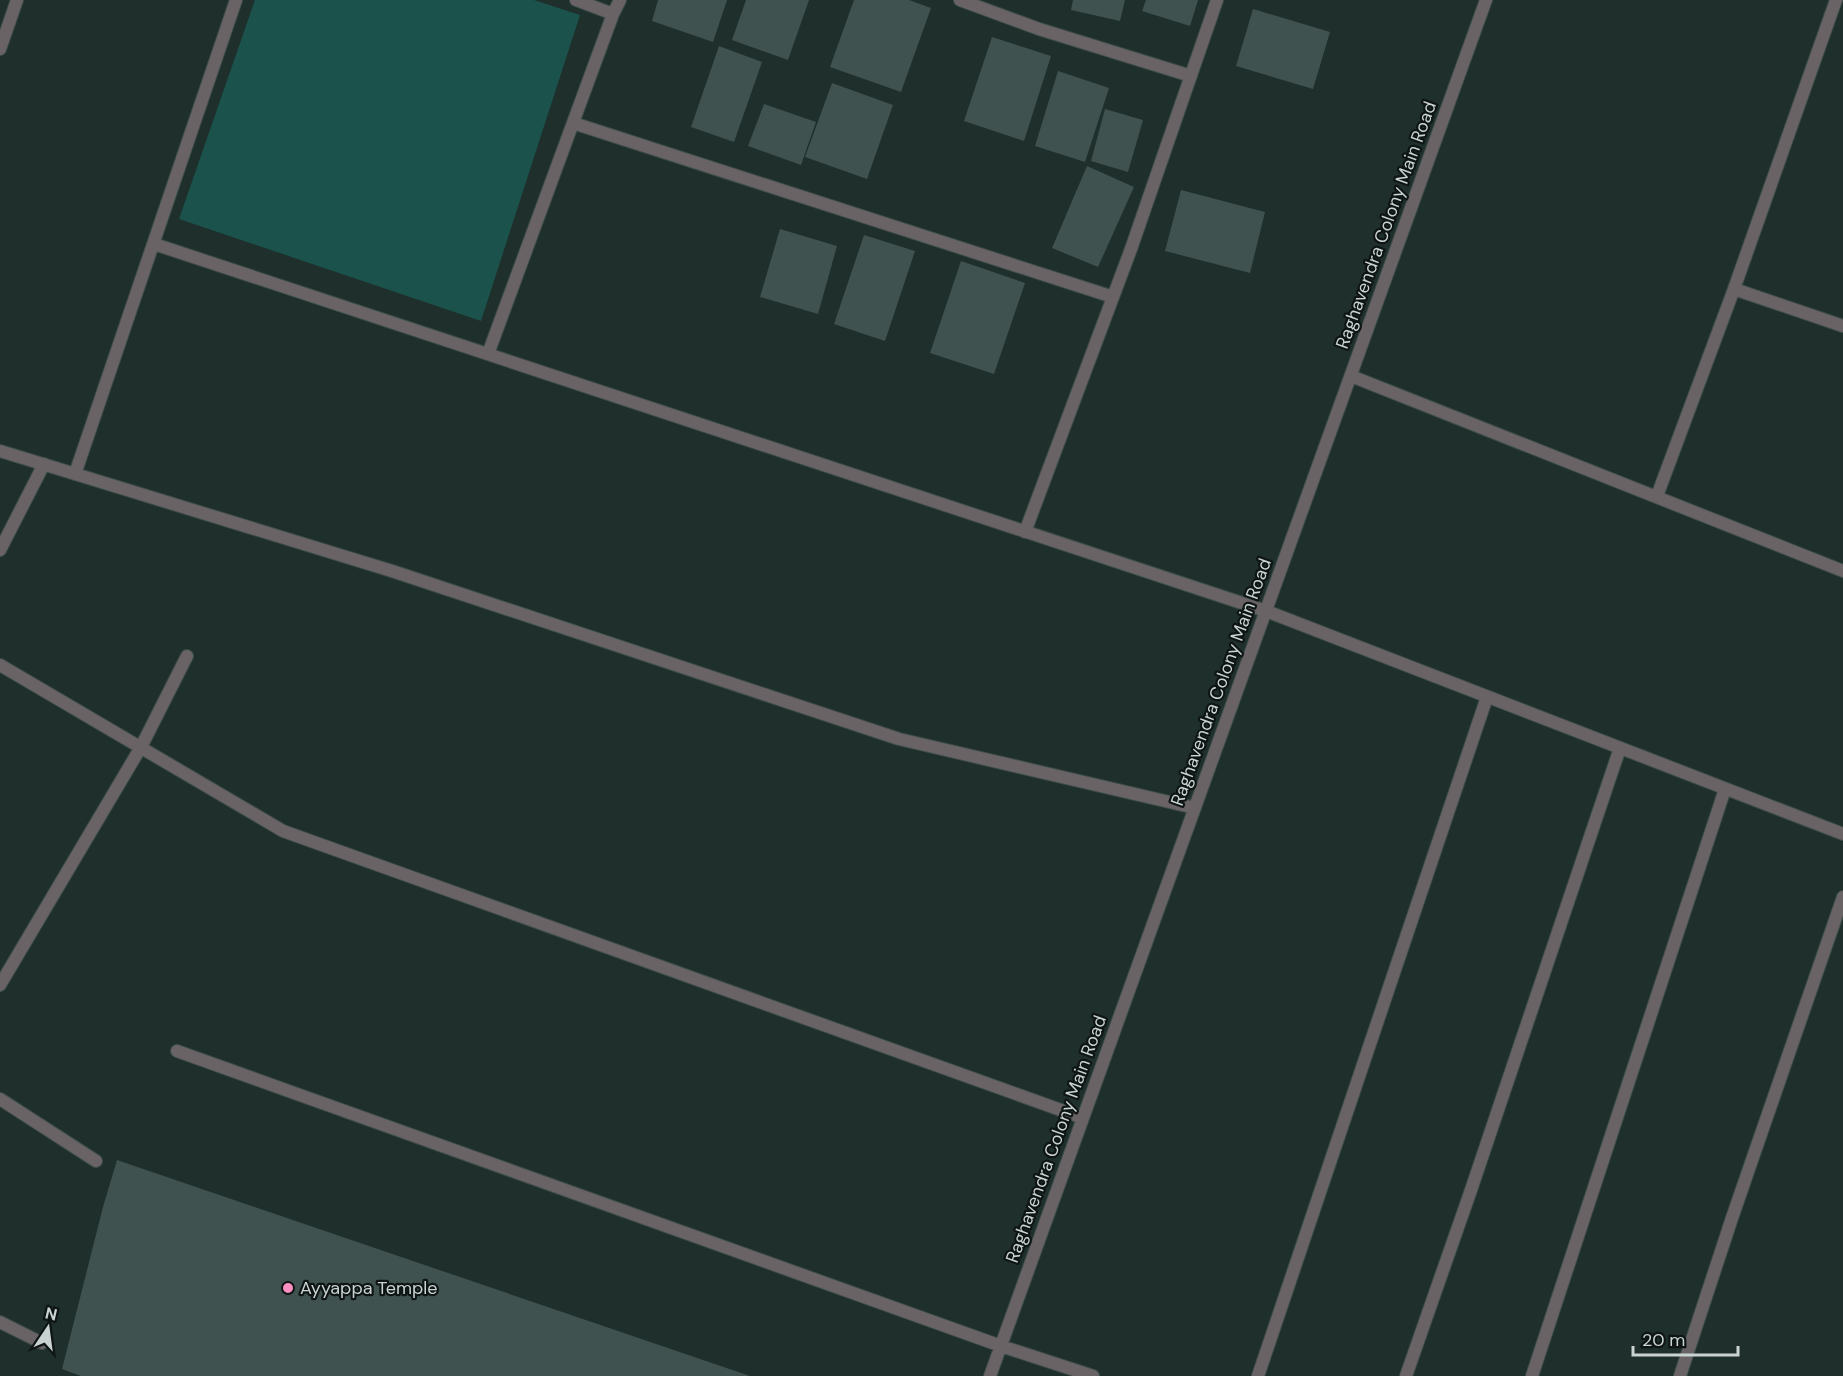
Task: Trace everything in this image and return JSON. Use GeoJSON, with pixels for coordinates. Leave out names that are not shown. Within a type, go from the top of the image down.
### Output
{"type":"FeatureCollection","features":[{"type":"Feature","properties":{"kind":"street"},"geometry":{"type":"LineString","coordinates":[[0,49],[17,0]]}},
{"type":"Feature","properties":{"kind":"street"},"geometry":{"type":"LineString","coordinates":[[75,474],[236,0]]}},
{"type":"Feature","properties":{"kind":"street"},"geometry":{"type":"LineString","coordinates":[[576,0],[613,14]]}},
{"type":"Feature","properties":{"kind":"street"},"geometry":{"type":"LineString","coordinates":[[488,354],[620,0]]}},
{"type":"Feature","properties":{"kind":"street"},"geometry":{"type":"LineString","coordinates":[[960,0],[1040,29],[1191,76]]}},
{"type":"Feature","properties":{"kind":"street"},"geometry":{"type":"LineString","coordinates":[[1025,532],[1113,297],[1216,0]]}},
{"type":"Feature","properties":{"kind":"street","name":"Raghavendra Colony Main Road"},"geometry":{"type":"LineString","coordinates":[[990,1376],[1486,0]]}},
{"type":"Feature","properties":{"kind":"street"},"geometry":{"type":"LineString","coordinates":[[1657,496],[1734,289],[1836,0]]}},
{"type":"Feature","properties":{"kind":"street"},"geometry":{"type":"LineString","coordinates":[[573,123],[1113,297]]}},
{"type":"Feature","properties":{"kind":"street"},"geometry":{"type":"LineString","coordinates":[[154,244],[1266,611],[1843,834]]}},
{"type":"Feature","properties":{"kind":"street"},"geometry":{"type":"LineString","coordinates":[[1734,289],[1843,326]]}},
{"type":"Feature","properties":{"kind":"street"},"geometry":{"type":"LineString","coordinates":[[1351,376],[1843,571]]}},
{"type":"Feature","properties":{"kind":"street"},"geometry":{"type":"LineString","coordinates":[[0,451],[392,571],[899,740],[1195,808]]}},
{"type":"Feature","properties":{"kind":"street"},"geometry":{"type":"LineString","coordinates":[[0,550],[44,464]]}},
{"type":"Feature","properties":{"kind":"street"},"geometry":{"type":"LineString","coordinates":[[0,985],[141,747],[187,656]]}},
{"type":"Feature","properties":{"kind":"street"},"geometry":{"type":"LineString","coordinates":[[0,665],[283,831],[1083,1118]]}},
{"type":"Feature","properties":{"kind":"street"},"geometry":{"type":"LineString","coordinates":[[1258,1376],[1487,697]]}},
{"type":"Feature","properties":{"kind":"street"},"geometry":{"type":"LineString","coordinates":[[1406,1376],[1620,748]]}},
{"type":"Feature","properties":{"kind":"street"},"geometry":{"type":"LineString","coordinates":[[1532,1376],[1725,789]]}},
{"type":"Feature","properties":{"kind":"street"},"geometry":{"type":"LineString","coordinates":[[1680,1376],[1843,897]]}},
{"type":"Feature","properties":{"kind":"street"},"geometry":{"type":"LineString","coordinates":[[177,1051],[1000,1346],[1093,1376]]}},
{"type":"Feature","properties":{"kind":"street"},"geometry":{"type":"LineString","coordinates":[[0,1099],[96,1161]]}},
{"type":"Feature","properties":{"kind":"street"},"geometry":{"type":"LineString","coordinates":[[0,1322],[42,1343]]}},
{"type":"Feature","properties":{"kind":"green space"},"geometry":{"type":"Polygon","coordinates":[[[255,0],[534,0],[580,15],[481,321],[179,219],[255,0]]]}},
{"type":"Feature","properties":{"kind":"building"},"geometry":{"type":"Polygon","coordinates":[[[658,0],[727,0],[713,42],[652,21],[658,0]]]}},
{"type":"Feature","properties":{"kind":"building"},"geometry":{"type":"Polygon","coordinates":[[[746,0],[809,0],[788,60],[732,40],[746,0]]]}},
{"type":"Feature","properties":{"kind":"building"},"geometry":{"type":"Polygon","coordinates":[[[854,0],[909,0],[931,8],[901,92],[830,67],[854,0]]]}},
{"type":"Feature","properties":{"kind":"building"},"geometry":{"type":"Polygon","coordinates":[[[1073,0],[1125,0],[1120,21],[1071,10],[1073,0]]]}},
{"type":"Feature","properties":{"kind":"building"},"geometry":{"type":"Polygon","coordinates":[[[1146,0],[1198,0],[1190,26],[1142,11],[1146,0]]]}},
{"type":"Feature","properties":{"kind":"building"},"geometry":{"type":"Polygon","coordinates":[[[1253,9],[1330,32],[1313,89],[1236,66],[1253,9]]]}},
{"type":"Feature","properties":{"kind":"building"},"geometry":{"type":"Polygon","coordinates":[[[992,37],[1051,56],[1024,141],[964,121],[992,37]]]}},
{"type":"Feature","properties":{"kind":"building"},"geometry":{"type":"Polygon","coordinates":[[[719,46],[762,62],[734,142],[691,127],[719,46]]]}},
{"type":"Feature","properties":{"kind":"building"},"geometry":{"type":"Polygon","coordinates":[[[1058,71],[1109,88],[1085,162],[1035,146],[1058,71]]]}},
{"type":"Feature","properties":{"kind":"building"},"geometry":{"type":"Polygon","coordinates":[[[832,83],[893,105],[867,179],[805,157],[832,83]]]}},
{"type":"Feature","properties":{"kind":"building"},"geometry":{"type":"Polygon","coordinates":[[[764,104],[816,122],[801,165],[748,146],[764,104]]]}},
{"type":"Feature","properties":{"kind":"building"},"geometry":{"type":"Polygon","coordinates":[[[1105,109],[1143,120],[1128,172],[1091,161],[1105,109]]]}},
{"type":"Feature","properties":{"kind":"building"},"geometry":{"type":"Polygon","coordinates":[[[1087,166],[1134,187],[1098,267],[1052,248],[1087,166]]]}},
{"type":"Feature","properties":{"kind":"building"},"geometry":{"type":"Polygon","coordinates":[[[1181,190],[1265,212],[1250,273],[1165,251],[1181,190]]]}},
{"type":"Feature","properties":{"kind":"building"},"geometry":{"type":"Polygon","coordinates":[[[780,229],[837,246],[818,314],[760,297],[780,229]]]}},
{"type":"Feature","properties":{"kind":"building"},"geometry":{"type":"Polygon","coordinates":[[[864,235],[915,251],[885,341],[834,324],[864,235]]]}},
{"type":"Feature","properties":{"kind":"building"},"geometry":{"type":"Polygon","coordinates":[[[961,261],[1025,283],[994,374],[930,353],[961,261]]]}},
{"type":"Feature","properties":{"kind":"building","name":"Ayyappa Temple"},"geometry":{"type":"Polygon","coordinates":[[[117,1160],[750,1376],[81,1376],[62,1369],[117,1160]]]}},
{"type":"Feature","properties":{"kind":"place","name":"Ayyappa Temple"},"geometry":{"type":"Point","coordinates":[288,1288]}}]}
